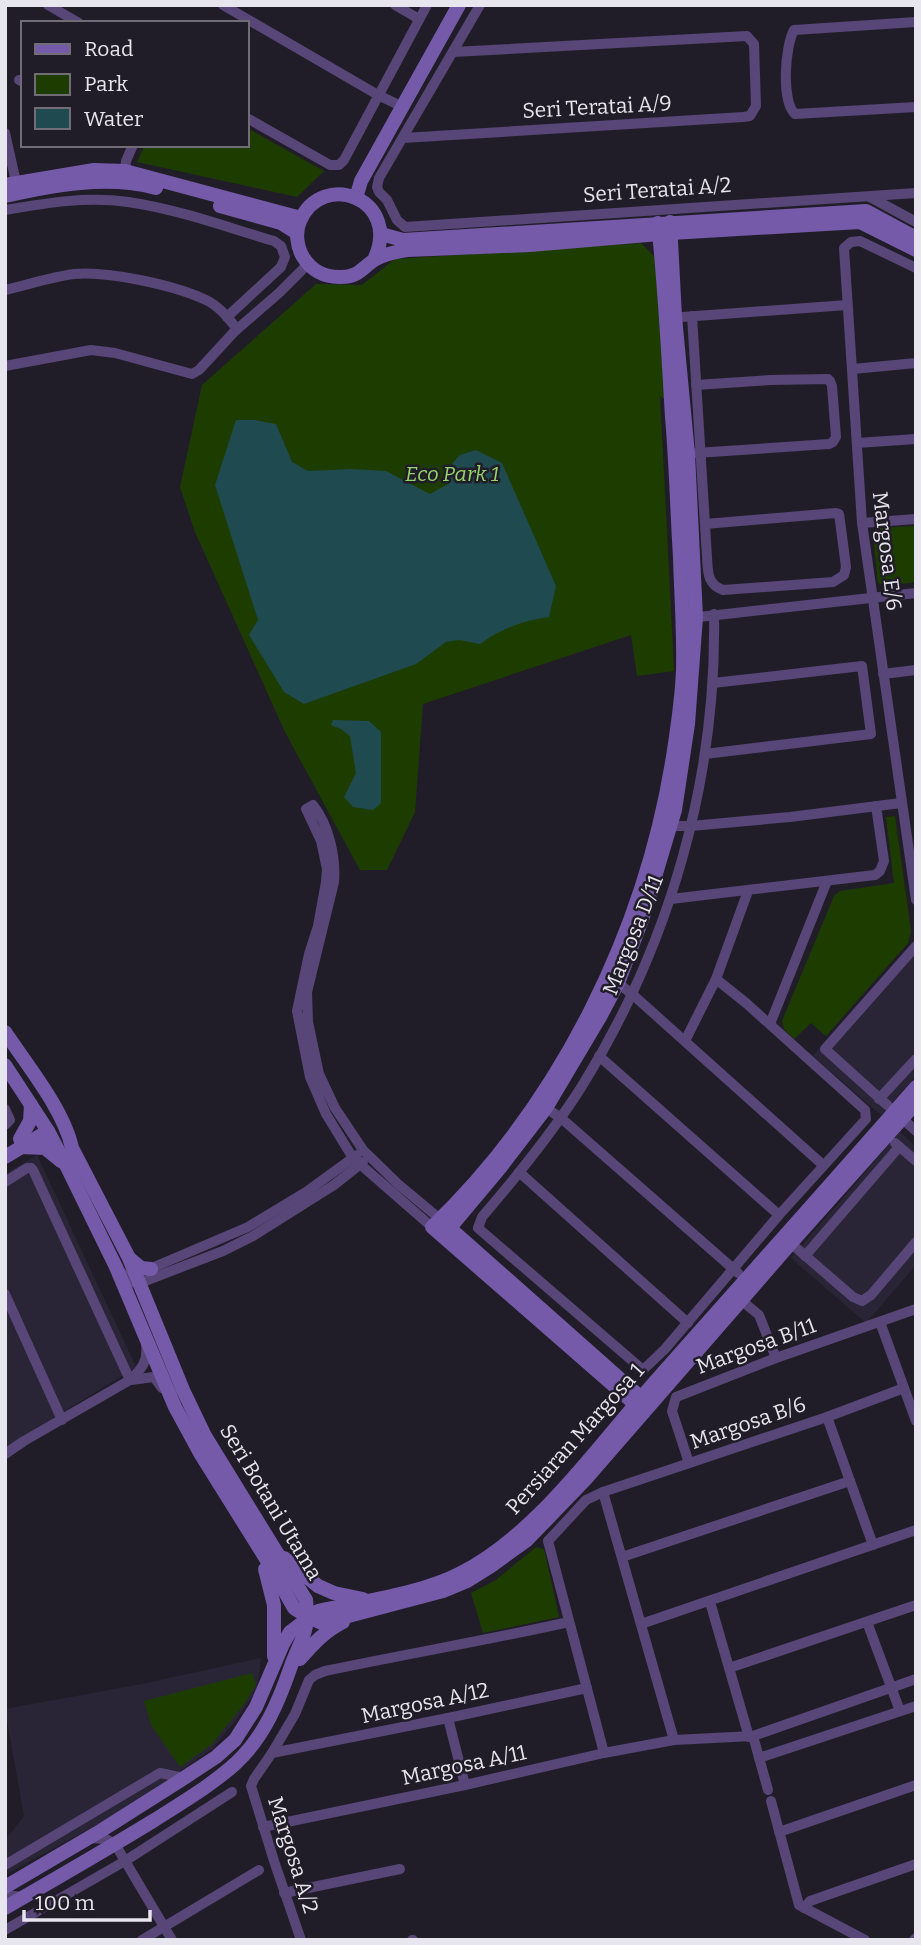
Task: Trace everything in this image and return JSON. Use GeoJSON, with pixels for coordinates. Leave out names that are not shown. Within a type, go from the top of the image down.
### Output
{"type":"FeatureCollection","features":[{"type":"Feature","properties":{"kind":"street"},"geometry":{"type":"LineString","coordinates":[[48,5],[76,21]]}},
{"type":"Feature","properties":{"kind":"street"},"geometry":{"type":"LineString","coordinates":[[223,5],[398,104]]}},
{"type":"Feature","properties":{"kind":"street"},"geometry":{"type":"LineString","coordinates":[[395,5],[419,19]]}},
{"type":"Feature","properties":{"kind":"street"},"geometry":{"type":"LineString","coordinates":[[248,118],[330,165],[338,165],[344,160],[427,5]]}},
{"type":"Feature","properties":{"kind":"street"},"geometry":{"type":"LineString","coordinates":[[349,196],[449,5]]}},
{"type":"Feature","properties":{"kind":"street"},"geometry":{"type":"LineString","coordinates":[[398,104],[459,5]]}},
{"type":"Feature","properties":{"kind":"street"},"geometry":{"type":"LineString","coordinates":[[403,138],[480,5]]}},
{"type":"Feature","properties":{"kind":"street"},"geometry":{"type":"LineString","coordinates":[[916,23],[794,30],[788,42],[786,70],[789,108],[795,114],[916,107]]}},
{"type":"Feature","properties":{"kind":"street","name":"Seri Teratai A/9"},"geometry":{"type":"LineString","coordinates":[[403,138],[743,117],[750,116],[756,106],[754,44],[747,36],[453,52]]}},
{"type":"Feature","properties":{"kind":"street"},"geometry":{"type":"LineString","coordinates":[[5,133],[12,190]]}},
{"type":"Feature","properties":{"kind":"street","name":"Seri Teratai A/2"},"geometry":{"type":"LineString","coordinates":[[403,138],[379,178],[377,187],[402,225],[410,227],[916,193]]}},
{"type":"Feature","properties":{"kind":"street"},"geometry":{"type":"LineString","coordinates":[[129,177],[126,161],[132,147]]}},
{"type":"Feature","properties":{"kind":"street"},"geometry":{"type":"LineString","coordinates":[[12,190],[94,170],[129,177],[147,186],[281,223],[299,225]]}},
{"type":"Feature","properties":{"kind":"street"},"geometry":{"type":"LineString","coordinates":[[12,190],[113,181],[129,177]]}},
{"type":"Feature","properties":{"kind":"street"},"geometry":{"type":"LineString","coordinates":[[330,195],[349,196],[366,204],[374,212],[381,234],[379,247],[365,269],[342,278],[329,277],[317,272],[301,255],[298,244],[299,225],[309,208],[318,200],[330,195]]}},
{"type":"Feature","properties":{"kind":"street"},"geometry":{"type":"LineString","coordinates":[[869,196],[916,222]]}},
{"type":"Feature","properties":{"kind":"street"},"geometry":{"type":"LineString","coordinates":[[5,210],[57,201],[127,201],[165,209],[274,241],[281,246],[285,257],[281,267],[227,317]]}},
{"type":"Feature","properties":{"kind":"street"},"geometry":{"type":"LineString","coordinates":[[381,234],[403,240],[664,228],[846,217],[866,211],[916,238]]}},
{"type":"Feature","properties":{"kind":"street"},"geometry":{"type":"LineString","coordinates":[[846,217],[916,250]]}},
{"type":"Feature","properties":{"kind":"street"},"geometry":{"type":"LineString","coordinates":[[373,260],[407,250],[530,245],[664,228]]}},
{"type":"Feature","properties":{"kind":"street"},"geometry":{"type":"LineString","coordinates":[[664,228],[670,318],[688,454],[705,524],[709,578],[712,584],[723,590],[833,582],[844,575],[844,548],[840,517],[836,513],[705,524]]}},
{"type":"Feature","properties":{"kind":"street","name":"Margosa E/6"},"geometry":{"type":"LineString","coordinates":[[916,268],[860,241],[851,242],[844,248],[862,523],[901,803],[913,855],[916,900]]}},
{"type":"Feature","properties":{"kind":"street"},"geometry":{"type":"LineString","coordinates":[[5,366],[91,350],[115,353],[192,374],[308,264]]}},
{"type":"Feature","properties":{"kind":"street"},"geometry":{"type":"LineString","coordinates":[[5,290],[74,274],[110,276],[164,286],[208,301],[237,329]]}},
{"type":"Feature","properties":{"kind":"street"},"geometry":{"type":"LineString","coordinates":[[670,318],[847,305]]}},
{"type":"Feature","properties":{"kind":"street"},"geometry":{"type":"LineString","coordinates":[[441,1228],[546,1108],[643,917],[681,778],[688,723],[688,454],[696,385],[692,316]]}},
{"type":"Feature","properties":{"kind":"street"},"geometry":{"type":"LineString","coordinates":[[853,369],[916,363]]}},
{"type":"Feature","properties":{"kind":"street"},"geometry":{"type":"LineString","coordinates":[[688,454],[829,444],[836,436],[831,383],[825,379],[696,385]]}},
{"type":"Feature","properties":{"kind":"street"},"geometry":{"type":"LineString","coordinates":[[857,443],[916,439]]}},
{"type":"Feature","properties":{"kind":"street"},"geometry":{"type":"LineString","coordinates":[[862,523],[916,519]]}},
{"type":"Feature","properties":{"kind":"street"},"geometry":{"type":"LineString","coordinates":[[689,618],[916,593]]}},
{"type":"Feature","properties":{"kind":"street","name":"Margosa D/11"},"geometry":{"type":"LineString","coordinates":[[688,1323],[643,1370],[478,1228],[482,1217],[542,1145],[581,1088],[632,993],[671,900],[691,826],[705,754],[713,683],[714,614]]}},
{"type":"Feature","properties":{"kind":"street"},"geometry":{"type":"LineString","coordinates":[[705,754],[871,734],[862,666],[713,683]]}},
{"type":"Feature","properties":{"kind":"street"},"geometry":{"type":"LineString","coordinates":[[883,674],[916,670]]}},
{"type":"Feature","properties":{"kind":"street"},"geometry":{"type":"LineString","coordinates":[[666,826],[790,817],[901,803]]}},
{"type":"Feature","properties":{"kind":"street"},"geometry":{"type":"LineString","coordinates":[[302,1010],[327,915],[335,870],[329,838],[314,805],[306,809],[321,841],[326,882],[318,926],[309,954],[302,1010],[310,1077],[326,1114],[356,1162],[441,1228],[637,1402]]}},
{"type":"Feature","properties":{"kind":"street"},"geometry":{"type":"LineString","coordinates":[[671,900],[875,875],[884,861],[876,806]]}},
{"type":"Feature","properties":{"kind":"street"},"geometry":{"type":"LineString","coordinates":[[770,1024],[827,881]]}},
{"type":"Feature","properties":{"kind":"street"},"geometry":{"type":"LineString","coordinates":[[685,1041],[716,979],[748,891]]}},
{"type":"Feature","properties":{"kind":"street"},"geometry":{"type":"LineString","coordinates":[[914,950],[825,1049],[916,1131]]}},
{"type":"Feature","properties":{"kind":"street"},"geometry":{"type":"LineString","coordinates":[[613,979],[632,993],[823,1165]]}},
{"type":"Feature","properties":{"kind":"street"},"geometry":{"type":"LineString","coordinates":[[441,1228],[538,1101],[590,1012],[613,979]]}},
{"type":"Feature","properties":{"kind":"street"},"geometry":{"type":"LineString","coordinates":[[519,1172],[688,1323],[867,1115],[770,1024],[716,979]]}},
{"type":"Feature","properties":{"kind":"street"},"geometry":{"type":"LineString","coordinates":[[304,1029],[318,1074],[335,1108],[366,1154],[441,1228]]}},
{"type":"Feature","properties":{"kind":"street"},"geometry":{"type":"LineString","coordinates":[[5,1032],[45,1092],[69,1134],[72,1148]]}},
{"type":"Feature","properties":{"kind":"street"},"geometry":{"type":"LineString","coordinates":[[599,1056],[779,1215]]}},
{"type":"Feature","properties":{"kind":"street"},"geometry":{"type":"LineString","coordinates":[[879,1099],[916,1059]]}},
{"type":"Feature","properties":{"kind":"street","name":"Seri Botani Utama"},"geometry":{"type":"LineString","coordinates":[[5,1065],[47,1127],[116,1267],[175,1407],[200,1453],[294,1608],[308,1617]]}},
{"type":"Feature","properties":{"kind":"street","name":"Persiaran Margosa 1"},"geometry":{"type":"LineString","coordinates":[[308,1617],[323,1623],[443,1591],[467,1581],[512,1552],[637,1402],[746,1280],[887,1136],[916,1087]]}},
{"type":"Feature","properties":{"kind":"street"},"geometry":{"type":"LineString","coordinates":[[5,1149],[47,1127],[50,1113],[43,1099],[45,1092]]}},
{"type":"Feature","properties":{"kind":"street"},"geometry":{"type":"LineString","coordinates":[[5,1157],[20,1143],[32,1117],[30,1102]]}},
{"type":"Feature","properties":{"kind":"street","name":"Persiaran Margosa 1"},"geometry":{"type":"LineString","coordinates":[[637,1402],[742,1301],[787,1240],[898,1115],[916,1102]]}},
{"type":"Feature","properties":{"kind":"street"},"geometry":{"type":"LineString","coordinates":[[546,1108],[561,1118],[746,1280]]}},
{"type":"Feature","properties":{"kind":"street"},"geometry":{"type":"LineString","coordinates":[[5,1109],[8,1123]]}},
{"type":"Feature","properties":{"kind":"street"},"geometry":{"type":"LineString","coordinates":[[47,1127],[57,1130],[72,1148],[129,1258],[141,1268],[142,1277]]}},
{"type":"Feature","properties":{"kind":"street"},"geometry":{"type":"LineString","coordinates":[[887,1136],[916,1161]]}},
{"type":"Feature","properties":{"kind":"street"},"geometry":{"type":"LineString","coordinates":[[20,1143],[45,1148],[67,1167]]}},
{"type":"Feature","properties":{"kind":"street"},"geometry":{"type":"LineString","coordinates":[[805,1256],[900,1147]]}},
{"type":"Feature","properties":{"kind":"street"},"geometry":{"type":"LineString","coordinates":[[129,1297],[142,1277],[250,1232],[332,1181],[366,1154]]}},
{"type":"Feature","properties":{"kind":"street"},"geometry":{"type":"LineString","coordinates":[[5,1182],[31,1168],[130,1380]]}},
{"type":"Feature","properties":{"kind":"street"},"geometry":{"type":"LineString","coordinates":[[787,1240],[853,1297],[862,1301],[871,1295],[916,1242]]}},
{"type":"Feature","properties":{"kind":"street"},"geometry":{"type":"LineString","coordinates":[[116,1267],[142,1277]]}},
{"type":"Feature","properties":{"kind":"street","name":"Seri Botani Utama"},"geometry":{"type":"LineString","coordinates":[[142,1277],[146,1298],[183,1390],[205,1436],[306,1600],[308,1617]]}},
{"type":"Feature","properties":{"kind":"street"},"geometry":{"type":"LineString","coordinates":[[5,1294],[62,1420]]}},
{"type":"Feature","properties":{"kind":"street"},"geometry":{"type":"LineString","coordinates":[[742,1301],[759,1315],[776,1358]]}},
{"type":"Feature","properties":{"kind":"street","name":"Margosa B/11"},"geometry":{"type":"LineString","coordinates":[[689,1463],[672,1411],[676,1397],[776,1358],[916,1309]]}},
{"type":"Feature","properties":{"kind":"street"},"geometry":{"type":"LineString","coordinates":[[880,1322],[916,1421]]}},
{"type":"Feature","properties":{"kind":"street"},"geometry":{"type":"LineString","coordinates":[[5,1454],[130,1380],[139,1372],[148,1356],[143,1331]]}},
{"type":"Feature","properties":{"kind":"street"},"geometry":{"type":"LineString","coordinates":[[130,1380],[154,1377],[175,1407]]}},
{"type":"Feature","properties":{"kind":"street","name":"Margosa B/6"},"geometry":{"type":"LineString","coordinates":[[548,1541],[586,1500],[603,1492],[827,1417],[904,1388]]}},
{"type":"Feature","properties":{"kind":"street"},"geometry":{"type":"LineString","coordinates":[[827,1417],[873,1545]]}},
{"type":"Feature","properties":{"kind":"street"},"geometry":{"type":"LineString","coordinates":[[622,1557],[850,1481]]}},
{"type":"Feature","properties":{"kind":"street"},"geometry":{"type":"LineString","coordinates":[[603,1492],[674,1740]]}},
{"type":"Feature","properties":{"kind":"street"},"geometry":{"type":"LineString","coordinates":[[532,1528],[548,1541],[604,1753]]}},
{"type":"Feature","properties":{"kind":"street","name":"Persiaran Margosa 1"},"geometry":{"type":"LineString","coordinates":[[308,1617],[318,1611],[429,1586],[461,1573],[532,1528]]}},
{"type":"Feature","properties":{"kind":"street"},"geometry":{"type":"LineString","coordinates":[[641,1624],[916,1530]]}},
{"type":"Feature","properties":{"kind":"street"},"geometry":{"type":"LineString","coordinates":[[259,1549],[274,1605],[274,1665]]}},
{"type":"Feature","properties":{"kind":"street"},"geometry":{"type":"LineString","coordinates":[[277,1553],[318,1586],[334,1593],[368,1600]]}},
{"type":"Feature","properties":{"kind":"street"},"geometry":{"type":"LineString","coordinates":[[710,1602],[768,1790]]}},
{"type":"Feature","properties":{"kind":"street"},"geometry":{"type":"LineString","coordinates":[[729,1668],[916,1605]]}},
{"type":"Feature","properties":{"kind":"street"},"geometry":{"type":"LineString","coordinates":[[284,1686],[314,1642],[332,1628],[360,1614]]}},
{"type":"Feature","properties":{"kind":"street"},"geometry":{"type":"LineString","coordinates":[[5,1880],[6,1887],[121,1818],[184,1778],[235,1740],[256,1707],[290,1632],[308,1617]]}},
{"type":"Feature","properties":{"kind":"street"},"geometry":{"type":"LineString","coordinates":[[5,1908],[178,1805],[237,1762],[271,1717],[304,1639],[308,1617]]}},
{"type":"Feature","properties":{"kind":"street","name":"Margosa A/2"},"geometry":{"type":"LineString","coordinates":[[301,1940],[251,1786],[295,1714],[309,1680],[325,1671],[422,1650],[505,1637],[569,1622]]}},
{"type":"Feature","properties":{"kind":"street"},"geometry":{"type":"LineString","coordinates":[[867,1622],[900,1711]]}},
{"type":"Feature","properties":{"kind":"street","name":"Margosa A/11"},"geometry":{"type":"LineString","coordinates":[[263,1827],[674,1740],[751,1737],[916,1679]]}},
{"type":"Feature","properties":{"kind":"street","name":"Margosa A/12"},"geometry":{"type":"LineString","coordinates":[[272,1753],[587,1688]]}},
{"type":"Feature","properties":{"kind":"street"},"geometry":{"type":"LineString","coordinates":[[759,1758],[916,1706]]}},
{"type":"Feature","properties":{"kind":"street"},"geometry":{"type":"LineString","coordinates":[[448,1718],[465,1785]]}},
{"type":"Feature","properties":{"kind":"street"},"geometry":{"type":"LineString","coordinates":[[5,1866],[160,1773],[184,1778]]}},
{"type":"Feature","properties":{"kind":"street"},"geometry":{"type":"LineString","coordinates":[[779,1832],[916,1785]]}},
{"type":"Feature","properties":{"kind":"street"},"geometry":{"type":"LineString","coordinates":[[5,1930],[125,1861],[232,1792]]}},
{"type":"Feature","properties":{"kind":"street"},"geometry":{"type":"LineString","coordinates":[[771,1801],[799,1905],[865,1940]]}},
{"type":"Feature","properties":{"kind":"street"},"geometry":{"type":"LineString","coordinates":[[121,1818],[114,1835],[115,1844],[172,1940]]}},
{"type":"Feature","properties":{"kind":"street"},"geometry":{"type":"LineString","coordinates":[[88,1838],[106,1839],[115,1844]]}},
{"type":"Feature","properties":{"kind":"street"},"geometry":{"type":"LineString","coordinates":[[804,1908],[810,1901],[916,1864]]}},
{"type":"Feature","properties":{"kind":"street"},"geometry":{"type":"LineString","coordinates":[[285,1893],[400,1869]]}},
{"type":"Feature","properties":{"kind":"street"},"geometry":{"type":"LineString","coordinates":[[142,1940],[259,1870]]}},
{"type":"Feature","properties":{"kind":"street"},"geometry":{"type":"LineString","coordinates":[[5,1895],[23,1897]]}},
{"type":"Feature","properties":{"kind":"shaded area"},"geometry":{"type":"Polygon","coordinates":[[[910,947],[916,952],[916,1076],[881,1115],[813,1056],[910,947]]]}},
{"type":"Feature","properties":{"kind":"shaded area"},"geometry":{"type":"Polygon","coordinates":[[[900,1132],[916,1147],[916,1265],[866,1323],[791,1258],[900,1132]]]}},
{"type":"Feature","properties":{"kind":"shaded area"},"geometry":{"type":"Polygon","coordinates":[[[37,1155],[136,1367],[5,1448],[5,1174],[37,1155]]]}},
{"type":"Feature","properties":{"kind":"shaded area"},"geometry":{"type":"Polygon","coordinates":[[[261,1658],[257,1689],[213,1748],[125,1809],[5,1875],[5,1840],[24,1816],[5,1709],[142,1684],[261,1658]]]}},
{"type":"Feature","properties":{"kind":"green space"},"geometry":{"type":"Polygon","coordinates":[[[248,129],[324,171],[297,197],[137,162],[144,147],[248,147],[248,129]]]}},
{"type":"Feature","properties":{"kind":"green space","name":"Eco Park 1"},"geometry":{"type":"Polygon","coordinates":[[[641,243],[655,257],[664,399],[660,396],[674,671],[637,676],[631,635],[423,704],[415,812],[387,870],[360,870],[285,732],[195,532],[180,487],[202,385],[316,284],[362,285],[395,259],[641,243]]]}},
{"type":"Feature","properties":{"kind":"green space"},"geometry":{"type":"Polygon","coordinates":[[[916,526],[916,582],[885,586],[878,583],[873,533],[878,528],[916,526]]]}},
{"type":"Feature","properties":{"kind":"green space"},"geometry":{"type":"Polygon","coordinates":[[[895,816],[911,931],[908,943],[826,1036],[811,1023],[794,1039],[784,1029],[782,1021],[834,896],[840,891],[894,883],[886,817],[895,816]]]}},
{"type":"Feature","properties":{"kind":"green space"},"geometry":{"type":"Polygon","coordinates":[[[536,1547],[544,1549],[559,1617],[483,1633],[471,1593],[496,1580],[536,1547]]]}},
{"type":"Feature","properties":{"kind":"green space"},"geometry":{"type":"Polygon","coordinates":[[[252,1673],[256,1685],[244,1704],[212,1744],[180,1767],[151,1725],[144,1701],[252,1673]]]}},
{"type":"Feature","properties":{"kind":"water"},"geometry":{"type":"Polygon","coordinates":[[[236,420],[276,424],[292,462],[308,471],[386,471],[430,494],[450,483],[447,469],[460,455],[476,450],[502,463],[556,586],[549,617],[512,626],[480,644],[459,640],[446,642],[416,664],[304,704],[284,692],[249,635],[258,620],[215,485],[236,420]]]}},
{"type":"Feature","properties":{"kind":"water"},"geometry":{"type":"Polygon","coordinates":[[[333,720],[369,721],[381,732],[381,803],[373,810],[353,807],[344,797],[356,773],[350,736],[331,725],[333,720]]]}}]}
